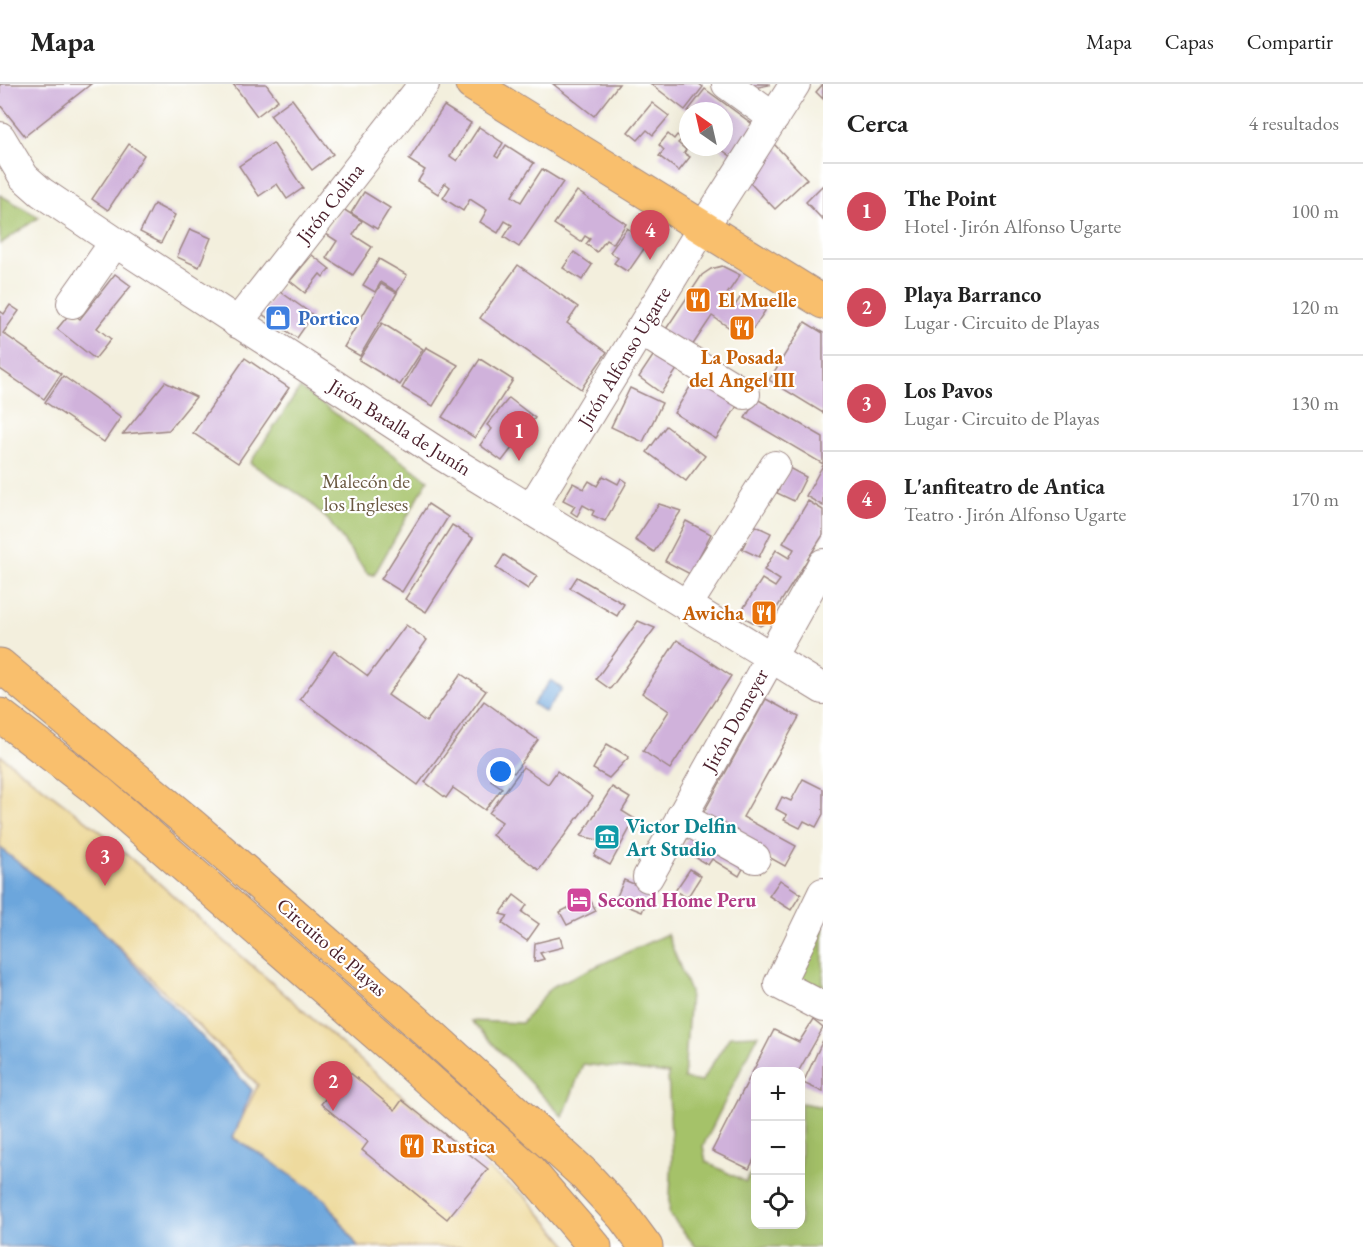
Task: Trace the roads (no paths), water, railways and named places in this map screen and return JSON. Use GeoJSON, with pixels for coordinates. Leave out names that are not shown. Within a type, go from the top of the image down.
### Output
{"type":"FeatureCollection","features":[{"type":"Feature","properties":{"kind":"main road"},"geometry":{"type":"LineString","coordinates":[[472,84],[823,302]]}},
{"type":"Feature","properties":{"kind":"main road","name":"Circuito de Playas"},"geometry":{"type":"LineString","coordinates":[[0,665],[194,826],[417,1022],[584,1174],[623,1216],[646,1247]]}},
{"type":"Feature","properties":{"kind":"main road","name":"Circuito de Playas"},"geometry":{"type":"LineString","coordinates":[[0,715],[96,789],[392,1047],[528,1170],[595,1247]]}},
{"type":"Feature","properties":{"kind":"street","name":"Jirón Colina"},"geometry":{"type":"LineString","coordinates":[[237,323],[424,84]]}},
{"type":"Feature","properties":{"kind":"street"},"geometry":{"type":"LineString","coordinates":[[727,84],[774,118]]}},
{"type":"Feature","properties":{"kind":"street","name":"Jirón Alfonso Ugarte"},"geometry":{"type":"LineString","coordinates":[[531,509],[703,228],[795,84]]}},
{"type":"Feature","properties":{"kind":"street","name":"Jirón Batalla de Junín"},"geometry":{"type":"LineString","coordinates":[[0,137],[12,172],[115,242],[440,454],[823,689]]}},
{"type":"Feature","properties":{"kind":"street"},"geometry":{"type":"LineString","coordinates":[[72,303],[115,242]]}},
{"type":"Feature","properties":{"kind":"street"},"geometry":{"type":"LineString","coordinates":[[640,330],[745,394]]}},
{"type":"Feature","properties":{"kind":"street"},"geometry":{"type":"LineString","coordinates":[[687,606],[775,466]]}},
{"type":"Feature","properties":{"kind":"street","name":"Jirón Domeyer"},"geometry":{"type":"LineString","coordinates":[[648,877],[823,564]]}},
{"type":"Feature","properties":{"kind":"street"},"geometry":{"type":"LineString","coordinates":[[681,817],[755,858]]}},
{"type":"Feature","properties":{"kind":"street"},"geometry":{"type":"LineString","coordinates":[[823,894],[779,984],[823,1008]]}},
{"type":"Feature","properties":{"kind":"water"},"geometry":{"type":"Polygon","coordinates":[[[551,680],[562,689],[545,712],[533,704],[551,680]]]}},
{"type":"Feature","properties":{"kind":"water"},"geometry":{"type":"Polygon","coordinates":[[[0,848],[95,923],[252,1090],[233,1138],[265,1157],[326,1200],[358,1247],[0,1247],[0,848]]]}},
{"type":"Feature","properties":{"kind":"place","name":"L'anfiteatro de Antica"},"geometry":{"type":"Point","coordinates":[650,260]}},
{"type":"Feature","properties":{"kind":"place","name":"El Muelle"},"geometry":{"type":"Point","coordinates":[698,300]}},
{"type":"Feature","properties":{"kind":"place","name":"Portico"},"geometry":{"type":"Point","coordinates":[278,318]}},
{"type":"Feature","properties":{"kind":"place","name":"La Posada del Angel III"},"geometry":{"type":"Point","coordinates":[742,328]}},
{"type":"Feature","properties":{"kind":"place","name":"The Point"},"geometry":{"type":"Point","coordinates":[519,461]}},
{"type":"Feature","properties":{"kind":"place","name":"Awicha"},"geometry":{"type":"Point","coordinates":[764,613]}},
{"type":"Feature","properties":{"kind":"place","name":"Victor Delfin Art Studio"},"geometry":{"type":"Point","coordinates":[607,837]}},
{"type":"Feature","properties":{"kind":"place","name":"Los Pavos"},"geometry":{"type":"Point","coordinates":[105,886]}},
{"type":"Feature","properties":{"kind":"place","name":"Second Home Peru"},"geometry":{"type":"Point","coordinates":[579,900]}},
{"type":"Feature","properties":{"kind":"place","name":"Playa Barranco"},"geometry":{"type":"Point","coordinates":[333,1111]}},
{"type":"Feature","properties":{"kind":"place","name":"Rustica"},"geometry":{"type":"Point","coordinates":[412,1146]}},
{"type":"Feature","properties":{"kind":"park label","name":"Malecón de los Ingleses"},"geometry":{"type":"Point","coordinates":[366,492]}}]}
